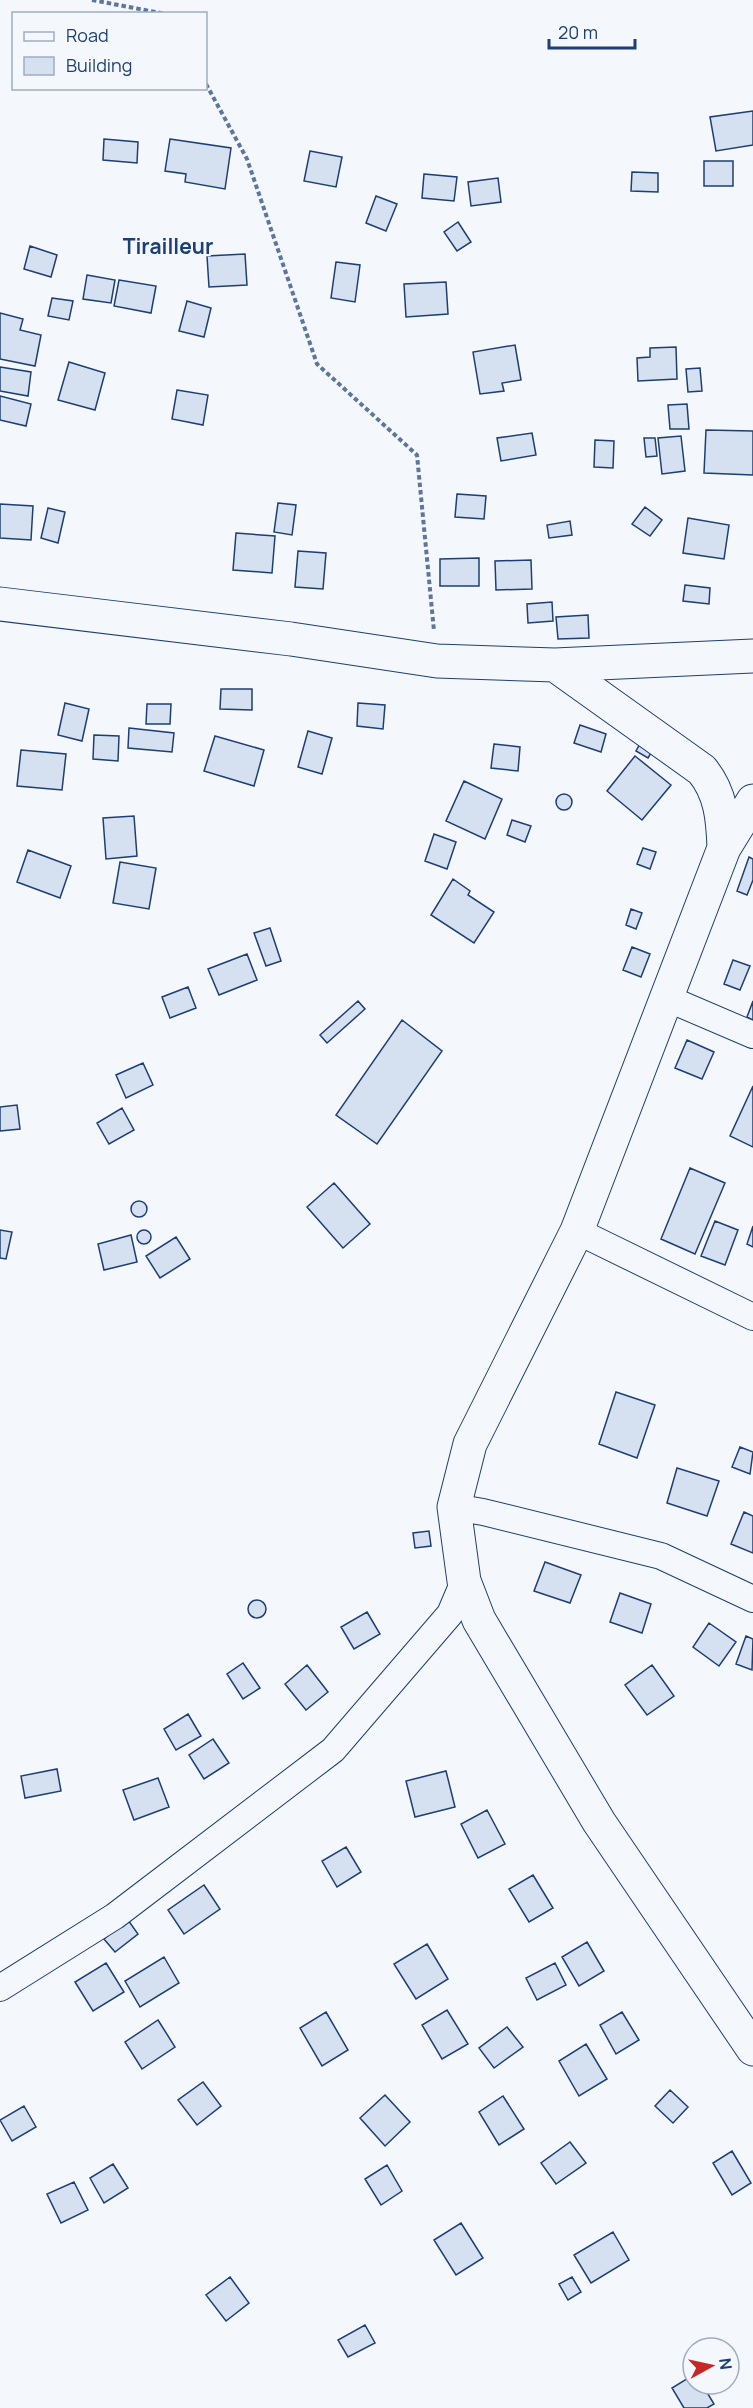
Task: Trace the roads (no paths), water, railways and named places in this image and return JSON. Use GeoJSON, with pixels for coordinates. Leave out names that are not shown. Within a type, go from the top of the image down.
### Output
{"type":"FeatureCollection","features":[{"type":"Feature","properties":{"kind":"main road"},"geometry":{"type":"LineString","coordinates":[[0,604],[291,639],[437,661],[555,665],[753,656]]}},
{"type":"Feature","properties":{"kind":"main road"},"geometry":{"type":"LineString","coordinates":[[555,665],[702,770],[711,781],[723,814],[724,848]]}},
{"type":"Feature","properties":{"kind":"main road"},"geometry":{"type":"LineString","coordinates":[[753,801],[724,848],[664,997],[577,1230],[470,1444],[454,1507],[464,1581],[479,1620],[599,1822],[753,2049]]}},
{"type":"Feature","properties":{"kind":"street"},"geometry":{"type":"LineString","coordinates":[[664,997],[753,1035]]}},
{"type":"Feature","properties":{"kind":"street"},"geometry":{"type":"LineString","coordinates":[[577,1230],[753,1317]]}},
{"type":"Feature","properties":{"kind":"street"},"geometry":{"type":"LineString","coordinates":[[454,1507],[661,1556],[753,1599]]}},
{"type":"Feature","properties":{"kind":"street"},"geometry":{"type":"LineString","coordinates":[[0,1988],[115,1916],[333,1750],[450,1614],[464,1581]]}},
{"type":"Feature","properties":{"kind":"district","name":"Tirailleur"},"geometry":{"type":"Point","coordinates":[168,247]}}]}
